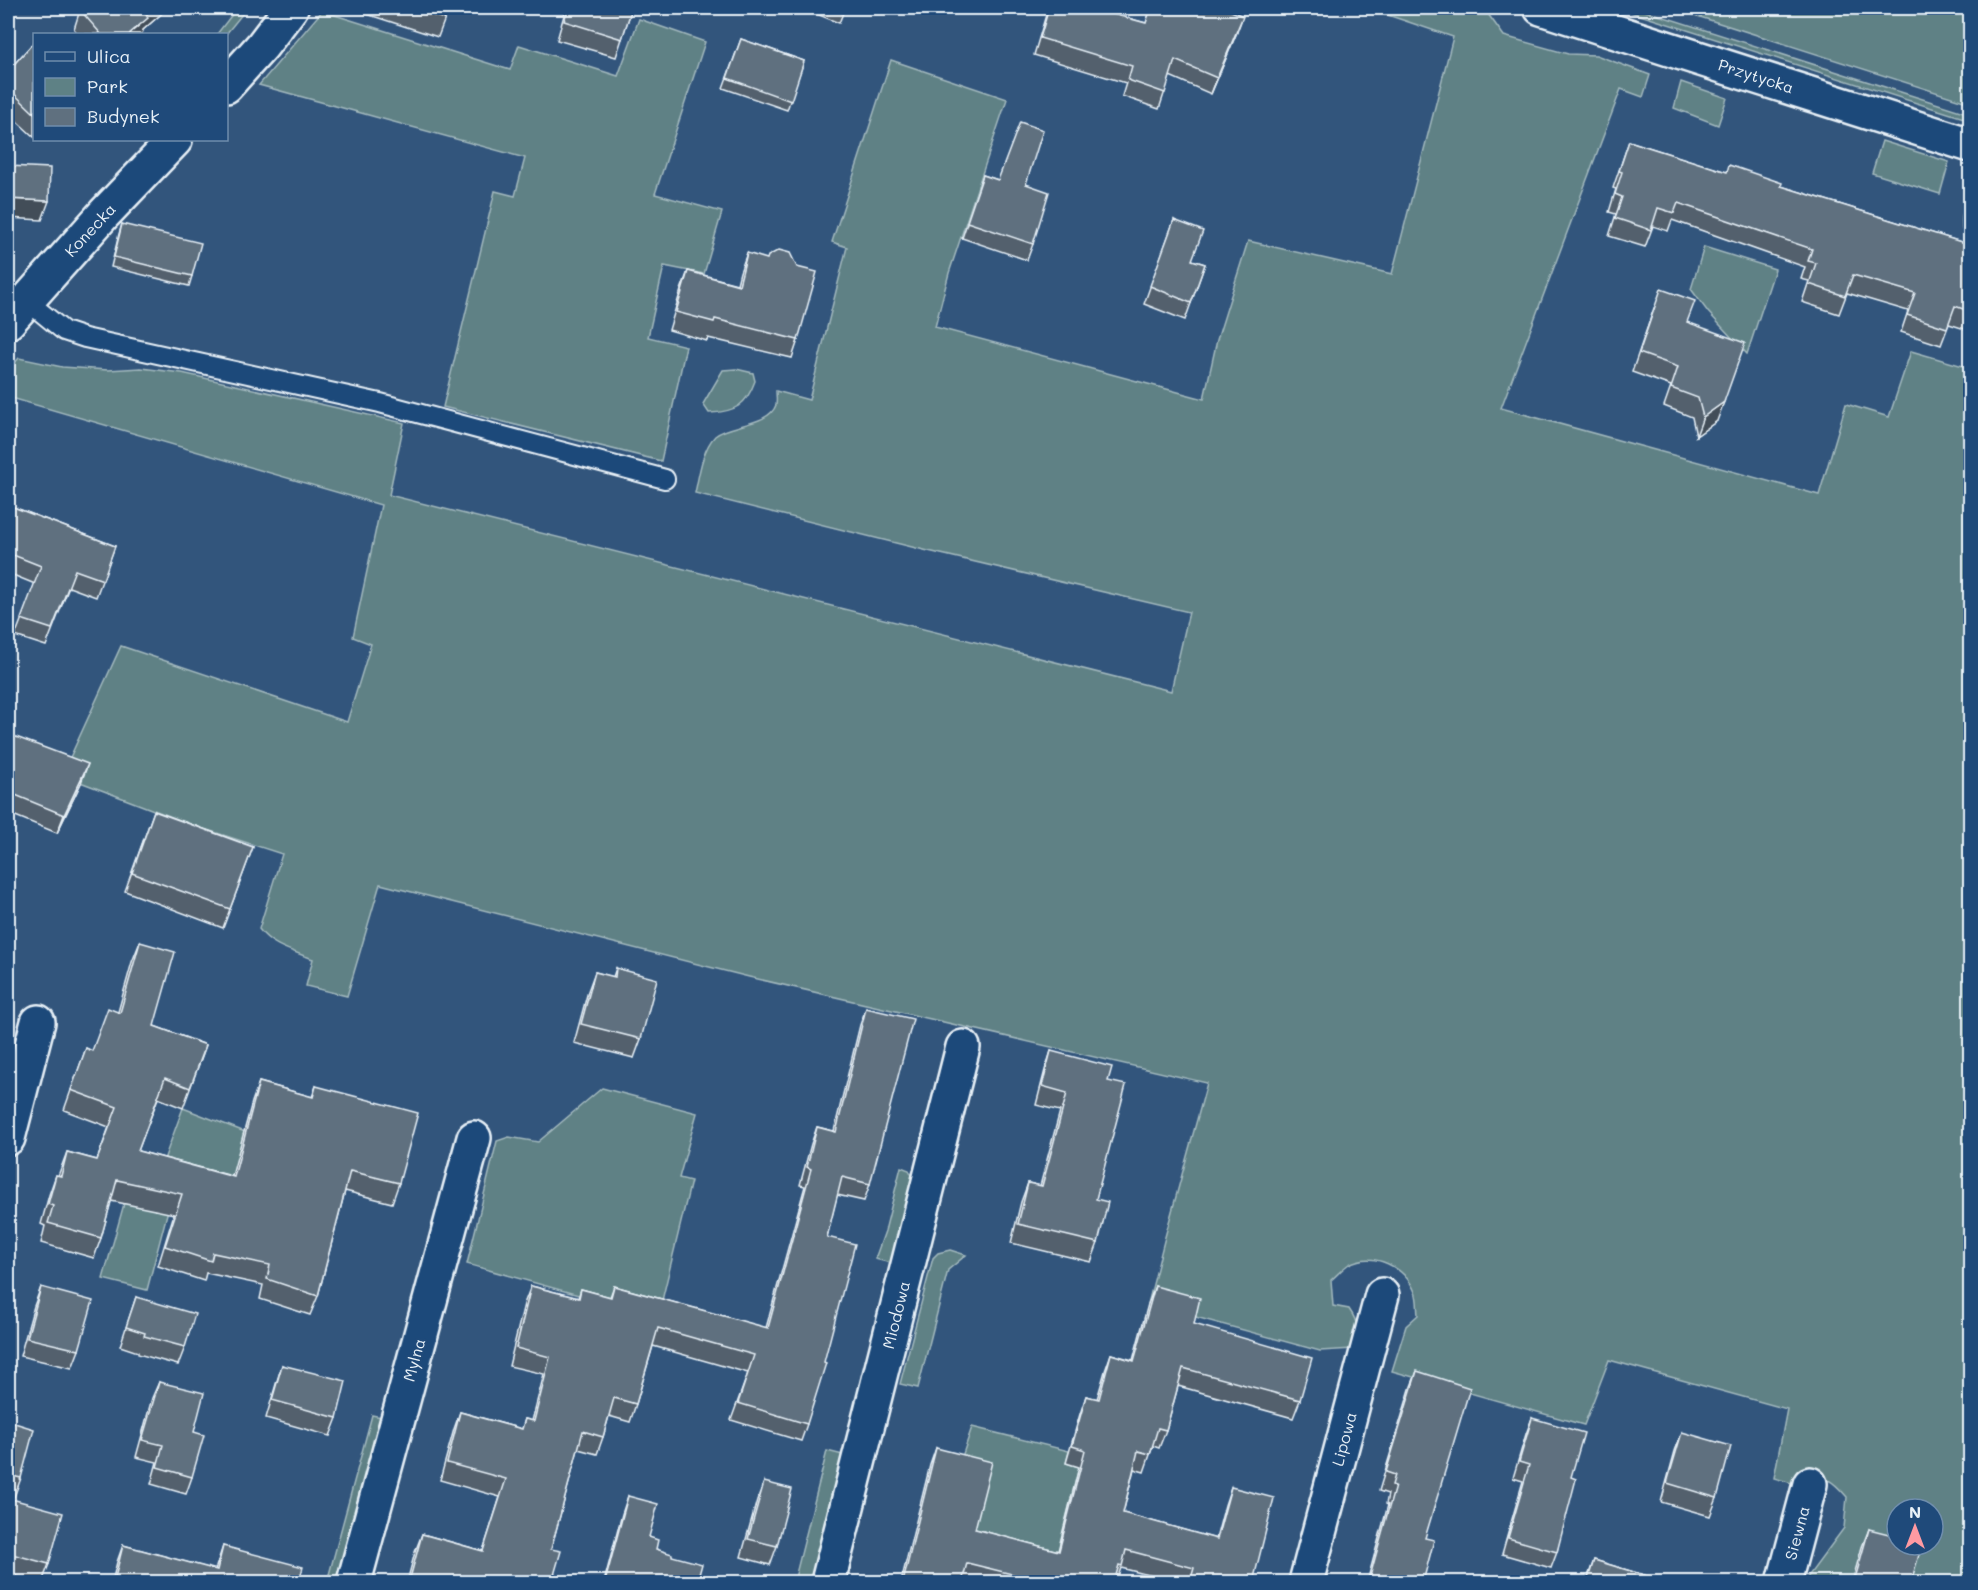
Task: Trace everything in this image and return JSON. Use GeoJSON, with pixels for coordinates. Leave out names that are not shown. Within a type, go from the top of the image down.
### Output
{"type":"FeatureCollection","features":[{"type":"Feature","properties":{"kind":"street"},"geometry":{"type":"LineString","coordinates":[[228,84],[262,46],[291,8]]}},
{"type":"Feature","properties":{"kind":"street","name":"Przytycka"},"geometry":{"type":"LineString","coordinates":[[1541,8],[1971,145]]}},
{"type":"Feature","properties":{"kind":"street","name":"Konecka"},"geometry":{"type":"LineString","coordinates":[[16,311],[173,141]]}},
{"type":"Feature","properties":{"kind":"street"},"geometry":{"type":"LineString","coordinates":[[8,1138],[38,1023]]}},
{"type":"Feature","properties":{"kind":"street","name":"Miodowa"},"geometry":{"type":"LineString","coordinates":[[828,1582],[963,1047]]}},
{"type":"Feature","properties":{"kind":"street","name":"Mylna"},"geometry":{"type":"LineString","coordinates":[[354,1582],[474,1138]]}},
{"type":"Feature","properties":{"kind":"street","name":"Lipowa"},"geometry":{"type":"LineString","coordinates":[[1306,1582],[1382,1295]]}},
{"type":"Feature","properties":{"kind":"street","name":"Siewna"},"geometry":{"type":"LineString","coordinates":[[1784,1582],[1810,1484]]}},
{"type":"Feature","properties":{"kind":"lane"},"geometry":{"type":"LineString","coordinates":[[16,311],[86,338],[380,403],[665,479]]}},
{"type":"Feature","properties":{"kind":"green space"},"geometry":{"type":"Polygon","coordinates":[[[237,8],[247,8],[227,33],[218,33],[237,8]]]}},
{"type":"Feature","properties":{"kind":"green space"},"geometry":{"type":"Polygon","coordinates":[[[1367,8],[1469,8],[1488,14],[1504,36],[1568,54],[1596,55],[1650,75],[1643,97],[1621,89],[1501,408],[1819,495],[1846,404],[1889,417],[1911,351],[1970,368],[1970,1582],[1804,1582],[1844,1528],[1847,1497],[1832,1482],[1823,1478],[1802,1474],[1792,1483],[1774,1478],[1787,1409],[1609,1360],[1584,1425],[1392,1371],[1406,1326],[1418,1315],[1415,1292],[1410,1283],[1404,1275],[1388,1264],[1368,1259],[1359,1260],[1349,1264],[1331,1280],[1333,1306],[1349,1309],[1355,1319],[1357,1332],[1353,1349],[1320,1351],[1148,1304],[1207,1083],[749,977],[380,884],[347,996],[306,986],[313,959],[277,944],[259,929],[282,854],[201,828],[62,775],[121,646],[347,722],[371,644],[353,637],[381,505],[8,397],[8,371],[19,358],[62,367],[108,370],[141,368],[182,373],[404,423],[389,495],[1171,691],[1189,612],[695,493],[707,448],[715,436],[729,429],[757,421],[772,412],[776,405],[776,391],[809,400],[847,247],[832,242],[891,60],[1007,99],[949,273],[935,327],[1204,399],[1217,340],[1248,241],[1392,274],[1453,37],[1367,8]]]}},
{"type":"Feature","properties":{"kind":"green space"},"geometry":{"type":"Polygon","coordinates":[[[1618,8],[1636,8],[1970,114],[1970,120],[1618,8]]]}},
{"type":"Feature","properties":{"kind":"green space"},"geometry":{"type":"Polygon","coordinates":[[[1672,8],[1970,8],[1970,103],[1672,8]]]}},
{"type":"Feature","properties":{"kind":"green space"},"geometry":{"type":"Polygon","coordinates":[[[322,11],[510,70],[519,45],[618,76],[639,19],[705,42],[655,194],[722,212],[704,274],[664,266],[648,337],[686,346],[661,461],[443,407],[495,191],[515,196],[525,158],[259,85],[322,11]]]}},
{"type":"Feature","properties":{"kind":"green space"},"geometry":{"type":"Polygon","coordinates":[[[1681,82],[1727,98],[1718,125],[1674,108],[1681,82]]]}},
{"type":"Feature","properties":{"kind":"green space"},"geometry":{"type":"Polygon","coordinates":[[[1882,141],[1949,162],[1940,194],[1872,173],[1882,141]]]}},
{"type":"Feature","properties":{"kind":"green space"},"geometry":{"type":"Polygon","coordinates":[[[1970,184],[1970,245],[1963,232],[1962,216],[1970,184]]]}},
{"type":"Feature","properties":{"kind":"green space"},"geometry":{"type":"Polygon","coordinates":[[[1704,247],[1775,269],[1747,354],[1708,312],[1691,289],[1704,247]]]}},
{"type":"Feature","properties":{"kind":"green space"},"geometry":{"type":"Polygon","coordinates":[[[736,369],[753,373],[755,381],[752,390],[743,402],[733,409],[709,413],[703,404],[723,370],[736,369]]]}},
{"type":"Feature","properties":{"kind":"green space"},"geometry":{"type":"Polygon","coordinates":[[[602,1088],[697,1113],[679,1178],[691,1181],[658,1317],[467,1264],[497,1141],[509,1137],[538,1142],[602,1088]]]}},
{"type":"Feature","properties":{"kind":"green space"},"geometry":{"type":"Polygon","coordinates":[[[183,1108],[245,1132],[226,1199],[158,1176],[183,1108]]]}},
{"type":"Feature","properties":{"kind":"green space"},"geometry":{"type":"Polygon","coordinates":[[[901,1167],[909,1170],[914,1179],[899,1265],[875,1259],[885,1231],[901,1167]]]}},
{"type":"Feature","properties":{"kind":"green space"},"geometry":{"type":"Polygon","coordinates":[[[127,1193],[168,1210],[147,1290],[103,1279],[127,1193]]]}},
{"type":"Feature","properties":{"kind":"green space"},"geometry":{"type":"Polygon","coordinates":[[[950,1250],[966,1255],[948,1270],[918,1388],[900,1384],[933,1258],[938,1253],[950,1250]]]}},
{"type":"Feature","properties":{"kind":"green space"},"geometry":{"type":"Polygon","coordinates":[[[372,1415],[386,1418],[342,1582],[327,1582],[372,1415]]]}},
{"type":"Feature","properties":{"kind":"green space"},"geometry":{"type":"Polygon","coordinates":[[[972,1427],[1069,1451],[1066,1463],[1079,1467],[1054,1569],[972,1549],[957,1472],[972,1427]]]}},
{"type":"Feature","properties":{"kind":"green space"},"geometry":{"type":"Polygon","coordinates":[[[827,1451],[847,1456],[816,1582],[794,1582],[827,1451]]]}},
{"type":"Feature","properties":{"kind":"building"},"geometry":{"type":"Polygon","coordinates":[[[83,8],[154,8],[146,15],[148,18],[130,33],[100,33],[80,10],[83,8]]]}},
{"type":"Feature","properties":{"kind":"building"},"geometry":{"type":"Polygon","coordinates":[[[409,8],[449,8],[445,19],[409,8]]]}},
{"type":"Feature","properties":{"kind":"building"},"geometry":{"type":"Polygon","coordinates":[[[568,8],[632,8],[622,39],[564,21],[568,8]]]}},
{"type":"Feature","properties":{"kind":"building"},"geometry":{"type":"Polygon","coordinates":[[[1049,8],[1091,8],[1146,23],[1151,8],[1224,8],[1243,16],[1217,78],[1175,60],[1165,93],[1128,80],[1132,66],[1040,38],[1049,8]]]}},
{"type":"Feature","properties":{"kind":"building"},"geometry":{"type":"Polygon","coordinates":[[[741,39],[804,61],[791,101],[727,78],[741,39]]]}},
{"type":"Feature","properties":{"kind":"building"},"geometry":{"type":"Polygon","coordinates":[[[33,43],[33,112],[8,88],[8,71],[33,43]]]}},
{"type":"Feature","properties":{"kind":"building"},"geometry":{"type":"Polygon","coordinates":[[[1020,122],[1043,130],[1026,184],[1049,192],[1033,244],[967,222],[983,175],[998,180],[1020,122]]]}},
{"type":"Feature","properties":{"kind":"building"},"geometry":{"type":"Polygon","coordinates":[[[1629,141],[1727,172],[1729,165],[1782,183],[1781,186],[1971,245],[1971,312],[1955,306],[1947,328],[1907,315],[1915,293],[1853,275],[1845,296],[1809,284],[1816,263],[1808,261],[1812,249],[1678,203],[1674,213],[1658,208],[1651,230],[1615,218],[1622,197],[1615,194],[1622,172],[1619,171],[1629,141]]]}},
{"type":"Feature","properties":{"kind":"building"},"geometry":{"type":"Polygon","coordinates":[[[8,166],[50,168],[49,201],[8,199],[8,166]]]}},
{"type":"Feature","properties":{"kind":"building"},"geometry":{"type":"Polygon","coordinates":[[[1174,220],[1203,231],[1192,260],[1205,264],[1191,303],[1150,286],[1174,220]]]}},
{"type":"Feature","properties":{"kind":"building"},"geometry":{"type":"Polygon","coordinates":[[[122,224],[201,243],[192,276],[114,257],[122,224]]]}},
{"type":"Feature","properties":{"kind":"building"},"geometry":{"type":"Polygon","coordinates":[[[779,250],[790,253],[797,267],[817,272],[798,340],[715,319],[714,322],[676,312],[688,271],[739,285],[747,253],[767,259],[779,250]]]}},
{"type":"Feature","properties":{"kind":"building"},"geometry":{"type":"Polygon","coordinates":[[[1661,289],[1695,301],[1687,322],[1745,343],[1724,402],[1703,417],[1698,398],[1671,388],[1678,367],[1639,353],[1661,289]]]}},
{"type":"Feature","properties":{"kind":"building"},"geometry":{"type":"Polygon","coordinates":[[[8,505],[115,546],[103,580],[75,570],[52,629],[21,619],[41,566],[8,553],[8,505]]]}},
{"type":"Feature","properties":{"kind":"building"},"geometry":{"type":"Polygon","coordinates":[[[8,734],[88,764],[64,815],[8,792],[8,734]]]}},
{"type":"Feature","properties":{"kind":"building"},"geometry":{"type":"Polygon","coordinates":[[[154,811],[253,847],[230,909],[132,873],[154,811]]]}},
{"type":"Feature","properties":{"kind":"building"},"geometry":{"type":"Polygon","coordinates":[[[140,942],[175,952],[154,1026],[206,1045],[190,1088],[165,1078],[138,1151],[234,1177],[259,1082],[313,1097],[316,1086],[418,1113],[399,1183],[350,1171],[318,1296],[267,1279],[270,1265],[213,1253],[211,1261],[165,1246],[182,1194],[117,1180],[101,1238],[48,1223],[53,1206],[48,1204],[56,1175],[61,1176],[67,1152],[97,1160],[117,1107],[71,1090],[86,1048],[92,1051],[108,1008],[120,1013],[140,942]]]}},
{"type":"Feature","properties":{"kind":"building"},"geometry":{"type":"Polygon","coordinates":[[[616,968],[657,979],[641,1039],[581,1024],[595,972],[615,977],[616,968]]]}},
{"type":"Feature","properties":{"kind":"building"},"geometry":{"type":"Polygon","coordinates":[[[866,1008],[913,1019],[870,1184],[842,1177],[827,1237],[855,1244],[824,1362],[826,1363],[807,1424],[738,1403],[754,1355],[658,1328],[636,1404],[614,1398],[603,1437],[583,1431],[551,1549],[561,1551],[552,1582],[409,1582],[422,1534],[483,1551],[506,1479],[447,1463],[460,1412],[522,1429],[525,1419],[534,1421],[550,1357],[516,1348],[531,1286],[579,1298],[581,1289],[611,1297],[614,1286],[768,1328],[811,1169],[807,1167],[817,1127],[836,1132],[866,1008]]]}},
{"type":"Feature","properties":{"kind":"building"},"geometry":{"type":"Polygon","coordinates":[[[1051,1051],[1112,1067],[1108,1081],[1126,1085],[1096,1199],[1108,1202],[1098,1243],[1018,1224],[1028,1183],[1042,1186],[1067,1093],[1042,1086],[1051,1051]]]}},
{"type":"Feature","properties":{"kind":"building"},"geometry":{"type":"Polygon","coordinates":[[[1155,1286],[1200,1298],[1194,1324],[1312,1358],[1300,1400],[1183,1368],[1166,1430],[1158,1428],[1150,1454],[1138,1451],[1123,1513],[1217,1539],[1231,1487],[1274,1498],[1253,1582],[1190,1582],[1194,1568],[1126,1550],[1122,1566],[1119,1565],[1114,1582],[1044,1582],[967,1563],[962,1582],[903,1582],[936,1448],[992,1462],[975,1529],[1059,1551],[1085,1450],[1072,1446],[1086,1396],[1099,1399],[1111,1354],[1134,1361],[1155,1286]]]}},
{"type":"Feature","properties":{"kind":"building"},"geometry":{"type":"Polygon","coordinates":[[[41,1287],[93,1301],[79,1350],[27,1338],[41,1287]]]}},
{"type":"Feature","properties":{"kind":"building"},"geometry":{"type":"Polygon","coordinates":[[[136,1297],[195,1314],[185,1347],[144,1336],[145,1333],[126,1327],[136,1297]]]}},
{"type":"Feature","properties":{"kind":"building"},"geometry":{"type":"Polygon","coordinates":[[[282,1365],[346,1381],[337,1418],[272,1400],[282,1365]]]}},
{"type":"Feature","properties":{"kind":"building"},"geometry":{"type":"Polygon","coordinates":[[[1417,1371],[1470,1388],[1425,1538],[1434,1540],[1423,1582],[1378,1582],[1369,1580],[1395,1486],[1392,1485],[1395,1475],[1386,1472],[1417,1371]]]}},
{"type":"Feature","properties":{"kind":"building"},"geometry":{"type":"Polygon","coordinates":[[[159,1382],[204,1393],[194,1432],[204,1435],[192,1477],[157,1467],[163,1445],[142,1440],[159,1382]]]}},
{"type":"Feature","properties":{"kind":"building"},"geometry":{"type":"Polygon","coordinates":[[[1532,1418],[1584,1433],[1571,1477],[1576,1479],[1557,1552],[1508,1538],[1529,1465],[1519,1462],[1532,1418]]]}},
{"type":"Feature","properties":{"kind":"building"},"geometry":{"type":"Polygon","coordinates":[[[8,1421],[34,1429],[21,1478],[8,1475],[8,1421]]]}},
{"type":"Feature","properties":{"kind":"building"},"geometry":{"type":"Polygon","coordinates":[[[1682,1432],[1731,1446],[1717,1498],[1667,1483],[1682,1432]]]}},
{"type":"Feature","properties":{"kind":"building"},"geometry":{"type":"Polygon","coordinates":[[[764,1482],[792,1489],[777,1546],[748,1539],[764,1482]]]}},
{"type":"Feature","properties":{"kind":"building"},"geometry":{"type":"Polygon","coordinates":[[[628,1496],[658,1504],[649,1537],[658,1540],[656,1549],[702,1564],[697,1582],[605,1582],[628,1496]]]}},
{"type":"Feature","properties":{"kind":"building"},"geometry":{"type":"Polygon","coordinates":[[[8,1498],[63,1513],[49,1564],[8,1553],[8,1498]]]}},
{"type":"Feature","properties":{"kind":"building"},"geometry":{"type":"Polygon","coordinates":[[[1869,1529],[1885,1533],[1885,1557],[1918,1557],[1911,1582],[1854,1582],[1869,1529]]]}},
{"type":"Feature","properties":{"kind":"building"},"geometry":{"type":"Polygon","coordinates":[[[123,1545],[217,1570],[223,1546],[303,1567],[299,1582],[114,1582],[123,1545]]]}},
{"type":"Feature","properties":{"kind":"building"},"geometry":{"type":"Polygon","coordinates":[[[1594,1560],[1667,1582],[1587,1582],[1594,1560]]]}}]}
